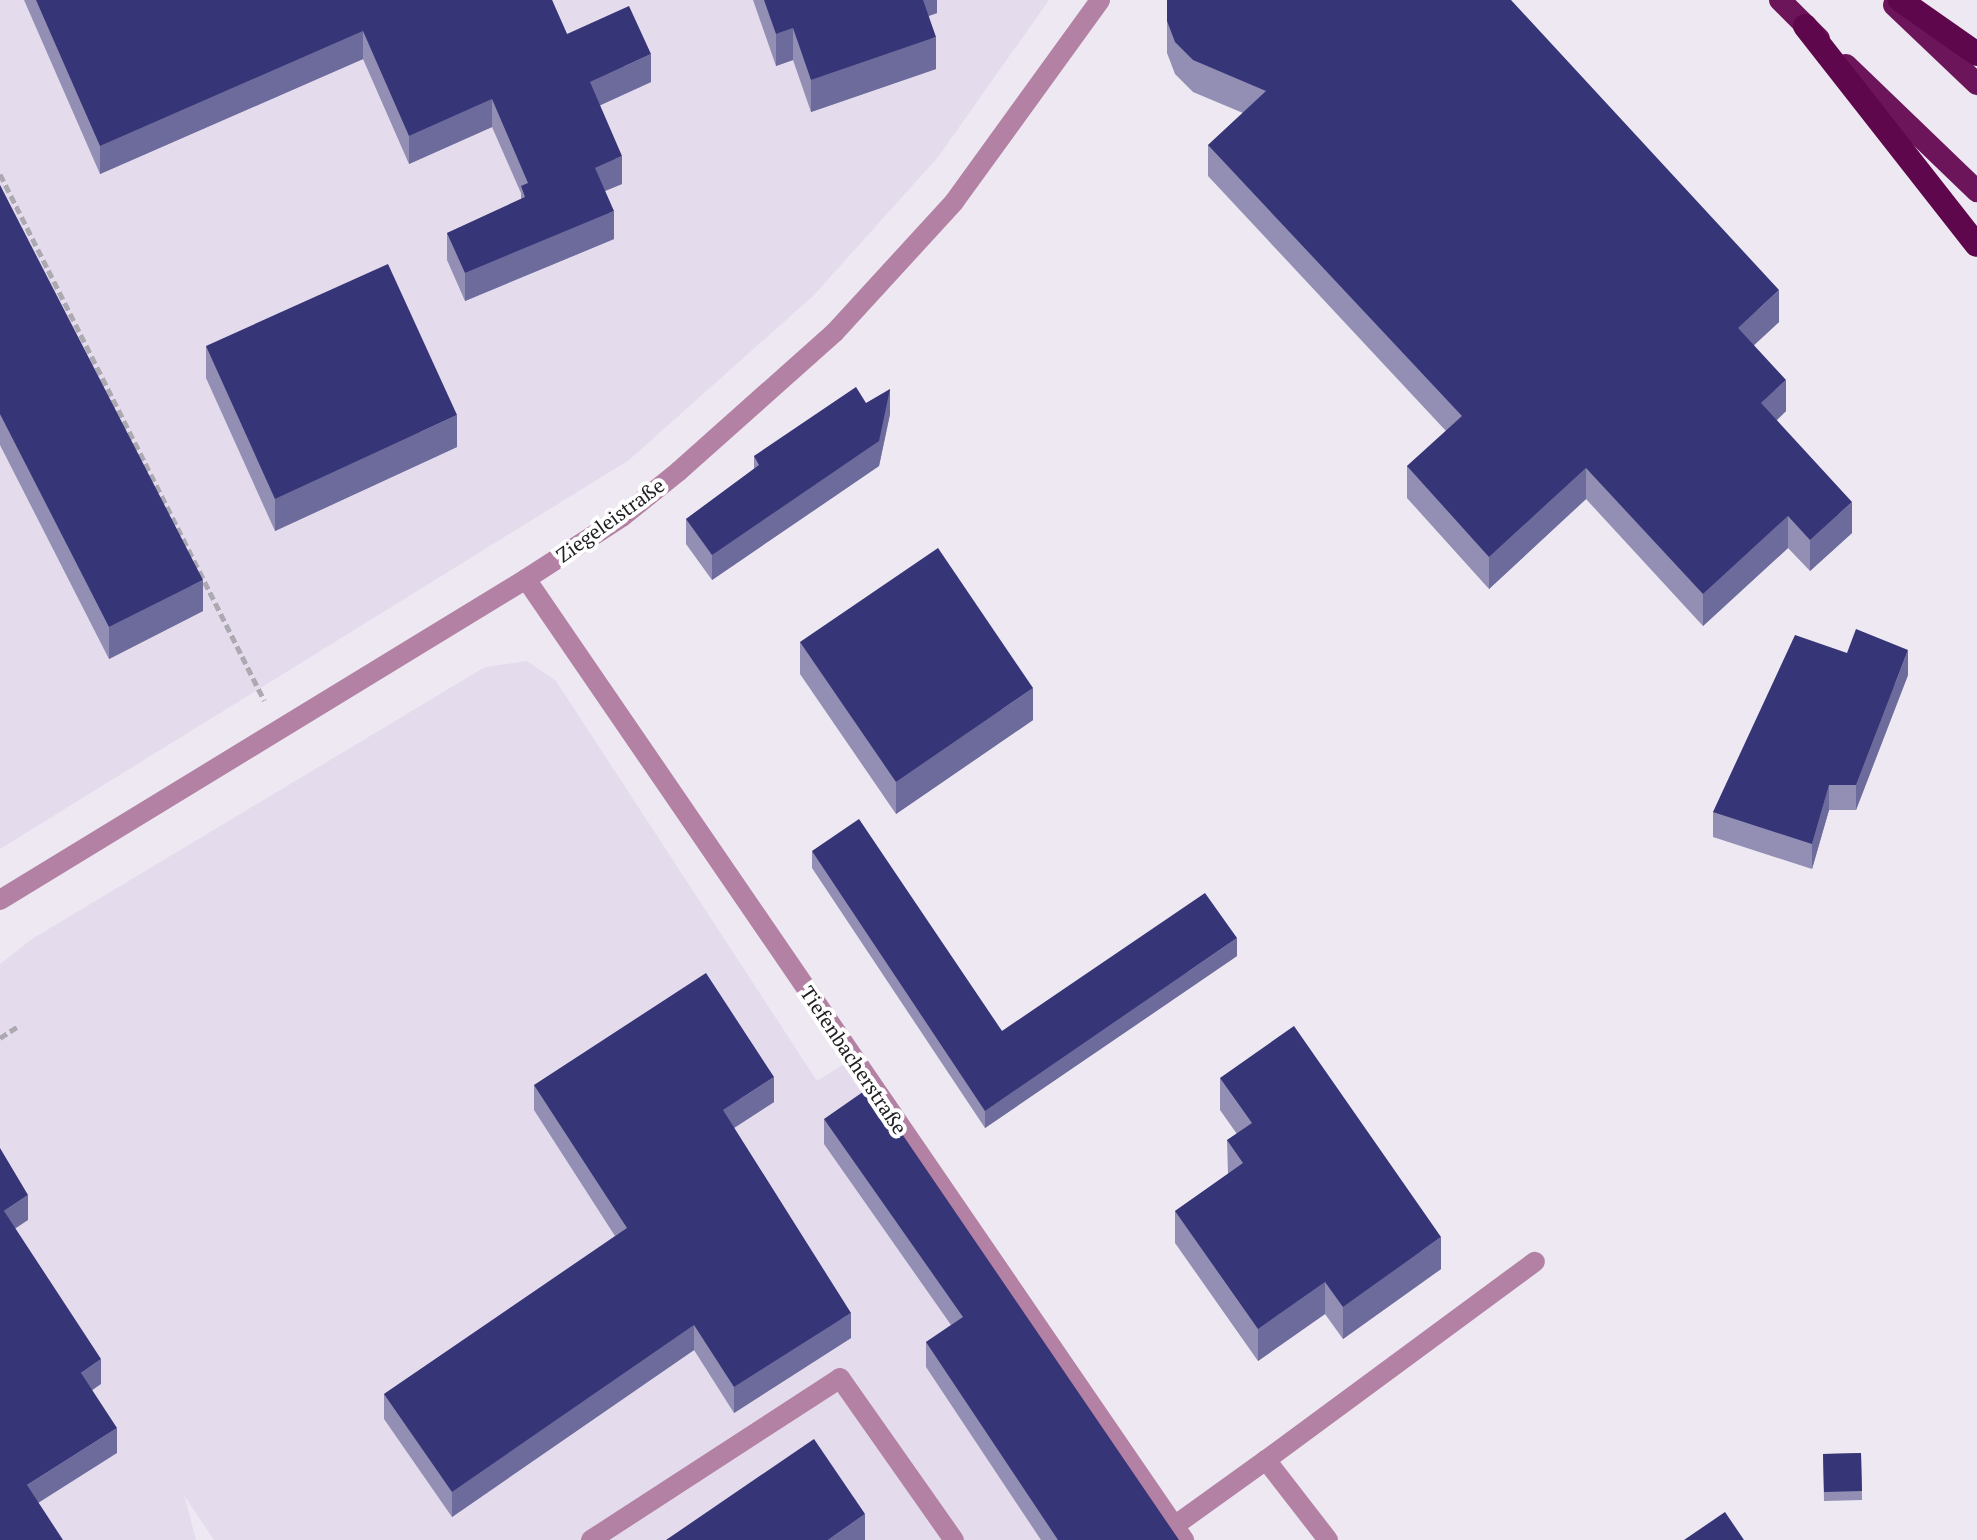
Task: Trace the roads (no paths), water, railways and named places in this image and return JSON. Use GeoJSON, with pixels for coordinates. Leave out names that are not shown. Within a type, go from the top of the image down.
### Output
{"type":"FeatureCollection","features":[{"type":"Feature","properties":{"kind":"highway"},"geometry":{"type":"LineString","coordinates":[[1780,0],[1977,191]]}},
{"type":"Feature","properties":{"kind":"highway"},"geometry":{"type":"LineString","coordinates":[[1889,0],[1977,84]]}},
{"type":"Feature","properties":{"kind":"highway"},"geometry":{"type":"LineString","coordinates":[[1900,0],[1977,54]]}},
{"type":"Feature","properties":{"kind":"highway"},"geometry":{"type":"LineString","coordinates":[[1805,26],[1977,245]]}},
{"type":"Feature","properties":{"kind":"street","name":"Ziegeleistraße"},"geometry":{"type":"LineString","coordinates":[[0,900],[526,579],[622,517],[835,332],[954,202],[1100,0]]}},
{"type":"Feature","properties":{"kind":"street","name":"Tiefenbacherstraße"},"geometry":{"type":"LineString","coordinates":[[526,579],[1179,1533]]}},
{"type":"Feature","properties":{"kind":"street"},"geometry":{"type":"LineString","coordinates":[[1179,1533],[1266,1460],[1535,1262]]}},
{"type":"Feature","properties":{"kind":"street"},"geometry":{"type":"LineString","coordinates":[[591,1540],[840,1378],[954,1540]]}},
{"type":"Feature","properties":{"kind":"street"},"geometry":{"type":"LineString","coordinates":[[1266,1460],[1328,1540]]}}]}
